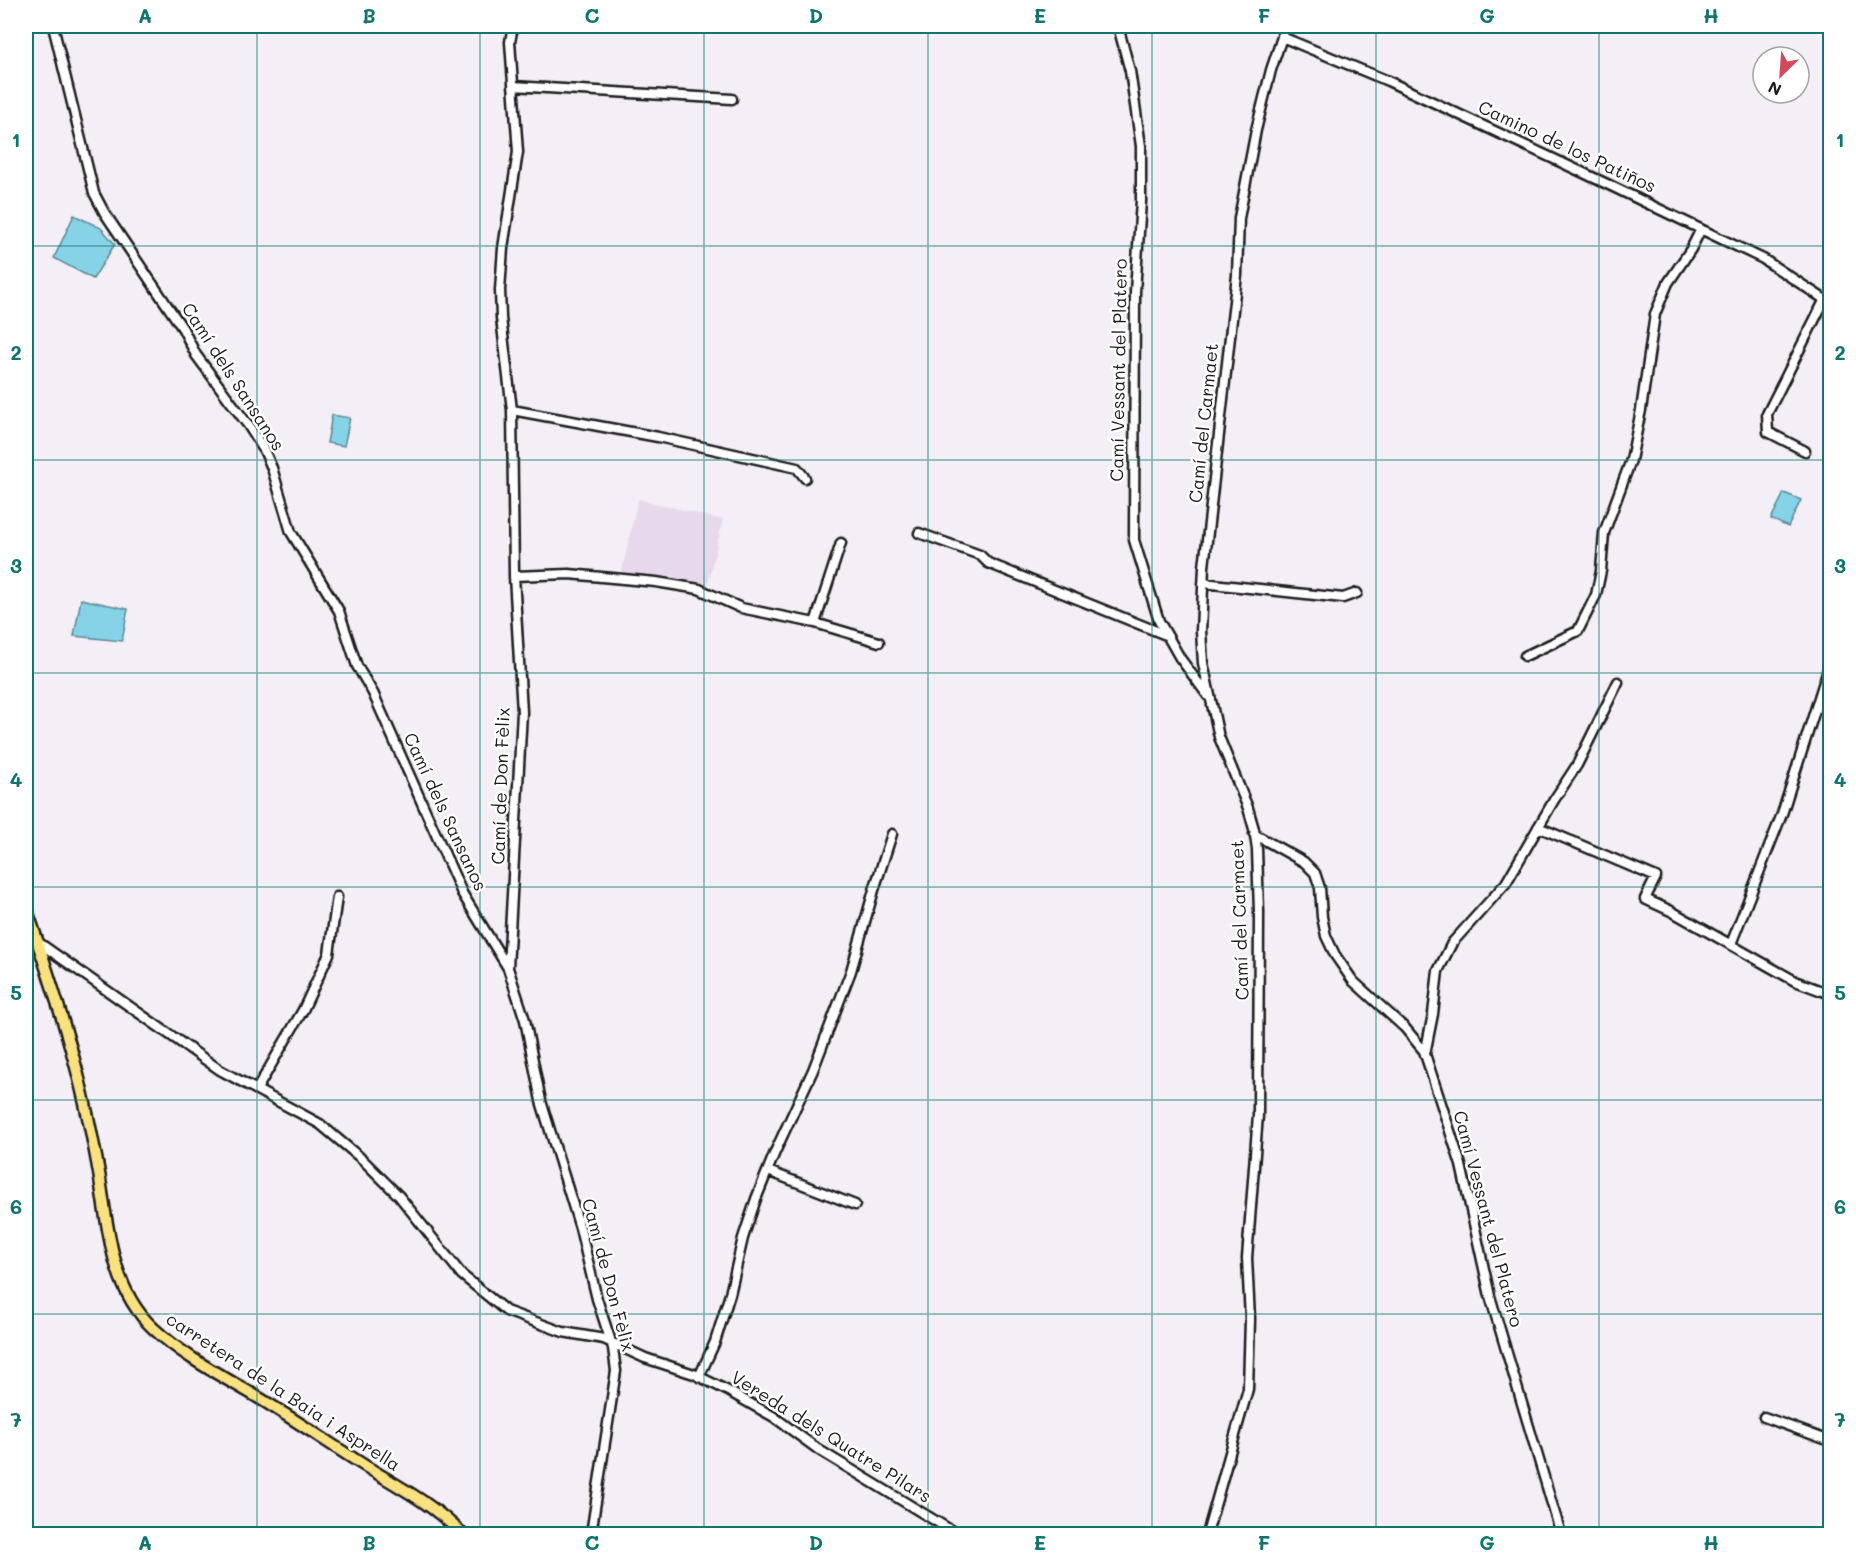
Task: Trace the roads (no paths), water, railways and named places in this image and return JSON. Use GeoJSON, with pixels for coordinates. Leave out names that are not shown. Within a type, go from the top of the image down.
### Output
{"type":"FeatureCollection","features":[{"type":"Feature","properties":{"kind":"main road","name":"carretera de la Baia i Asprella"},"geometry":{"type":"LineString","coordinates":[[26,907],[78,1072],[111,1249],[121,1282],[131,1302],[152,1327],[173,1345],[327,1443],[426,1502],[462,1534]]}},
{"type":"Feature","properties":{"kind":"street","name":"Camí dels Sansanos"},"geometry":{"type":"LineString","coordinates":[[53,26],[94,193],[183,329],[196,355],[264,450],[272,468],[291,532],[339,611],[357,666],[373,693],[462,893],[508,968]]}},
{"type":"Feature","properties":{"kind":"street","name":"Camí de Don Fèlix"},"geometry":{"type":"LineString","coordinates":[[513,26],[510,42],[518,152],[504,237],[500,290],[512,410],[514,576],[522,712],[508,968],[525,1020],[541,1101],[580,1228],[597,1299],[611,1342],[616,1371],[591,1534]]}},
{"type":"Feature","properties":{"kind":"street","name":"Camí Vessant del Platero"},"geometry":{"type":"LineString","coordinates":[[1118,26],[1130,71],[1141,146],[1141,201],[1135,292],[1134,540],[1159,621],[1180,658],[1210,699]]}},
{"type":"Feature","properties":{"kind":"street","name":"Camí del Carmaet"},"geometry":{"type":"LineString","coordinates":[[1207,1534],[1248,1389],[1250,1319],[1247,1258],[1258,1104],[1259,912],[1257,849],[1254,834],[1248,808],[1219,737],[1203,663],[1201,631],[1203,583],[1237,275],[1239,218],[1256,130],[1283,26]]}},
{"type":"Feature","properties":{"kind":"street","name":"Camino de los Patiños"},"geometry":{"type":"LineString","coordinates":[[1282,37],[1388,81],[1701,229],[1763,259],[1828,301]]}},
{"type":"Feature","properties":{"kind":"street"},"geometry":{"type":"LineString","coordinates":[[513,86],[732,99]]}},
{"type":"Feature","properties":{"kind":"street"},"geometry":{"type":"LineString","coordinates":[[1526,656],[1578,631],[1596,595],[1601,571],[1604,533],[1631,460],[1641,411],[1655,314],[1668,283],[1691,249],[1701,229]]}},
{"type":"Feature","properties":{"kind":"street"},"geometry":{"type":"LineString","coordinates":[[1805,451],[1768,432],[1767,414],[1828,301]]}},
{"type":"Feature","properties":{"kind":"street"},"geometry":{"type":"LineString","coordinates":[[512,410],[658,437],[797,468],[805,478]]}},
{"type":"Feature","properties":{"kind":"street"},"geometry":{"type":"LineString","coordinates":[[919,533],[980,555],[988,563],[1167,635]]}},
{"type":"Feature","properties":{"kind":"street"},"geometry":{"type":"LineString","coordinates":[[815,623],[841,543]]}},
{"type":"Feature","properties":{"kind":"street"},"geometry":{"type":"LineString","coordinates":[[514,576],[569,574],[656,582],[699,589],[741,608],[815,623],[879,642]]}},
{"type":"Feature","properties":{"kind":"street"},"geometry":{"type":"LineString","coordinates":[[1203,583],[1343,598],[1357,593]]}},
{"type":"Feature","properties":{"kind":"street"},"geometry":{"type":"LineString","coordinates":[[1731,944],[1782,813],[1830,663]]}},
{"type":"Feature","properties":{"kind":"street"},"geometry":{"type":"LineString","coordinates":[[1425,1054],[1438,971],[1452,943],[1506,883],[1577,765],[1618,682]]}},
{"type":"Feature","properties":{"kind":"street"},"geometry":{"type":"LineString","coordinates":[[1538,827],[1656,877],[1645,899],[1671,911],[1795,981],[1830,994]]}},
{"type":"Feature","properties":{"kind":"street"},"geometry":{"type":"LineString","coordinates":[[699,1377],[715,1341],[730,1294],[743,1238],[768,1171],[813,1070],[845,989],[892,834]]}},
{"type":"Feature","properties":{"kind":"street","name":"Camí Vessant del Platero"},"geometry":{"type":"LineString","coordinates":[[1254,834],[1304,862],[1315,873],[1320,888],[1326,936],[1335,955],[1353,981],[1405,1028],[1425,1054],[1461,1165],[1490,1296],[1561,1534]]}},
{"type":"Feature","properties":{"kind":"street"},"geometry":{"type":"LineString","coordinates":[[257,1089],[303,1010],[329,954],[337,897]]}},
{"type":"Feature","properties":{"kind":"street","name":"Vereda dels Quatre Pilars"},"geometry":{"type":"LineString","coordinates":[[38,942],[220,1070],[320,1124],[363,1160],[399,1196],[462,1275],[506,1311],[563,1332],[604,1339],[645,1358],[699,1377],[730,1392],[774,1417],[828,1455],[957,1534]]}},
{"type":"Feature","properties":{"kind":"street"},"geometry":{"type":"LineString","coordinates":[[768,1171],[855,1205]]}},
{"type":"Feature","properties":{"kind":"street"},"geometry":{"type":"LineString","coordinates":[[1764,1417],[1830,1441]]}},
{"type":"Feature","properties":{"kind":"water"},"geometry":{"type":"Polygon","coordinates":[[[74,215],[101,228],[115,244],[93,279],[54,258],[74,215]]]}},
{"type":"Feature","properties":{"kind":"water"},"geometry":{"type":"Polygon","coordinates":[[[332,415],[350,418],[344,446],[327,443],[332,415]]]}},
{"type":"Feature","properties":{"kind":"water"},"geometry":{"type":"Polygon","coordinates":[[[1784,493],[1801,500],[1788,527],[1771,519],[1784,493]]]}},
{"type":"Feature","properties":{"kind":"water"},"geometry":{"type":"Polygon","coordinates":[[[81,599],[128,609],[122,641],[74,636],[81,599]]]}}]}
